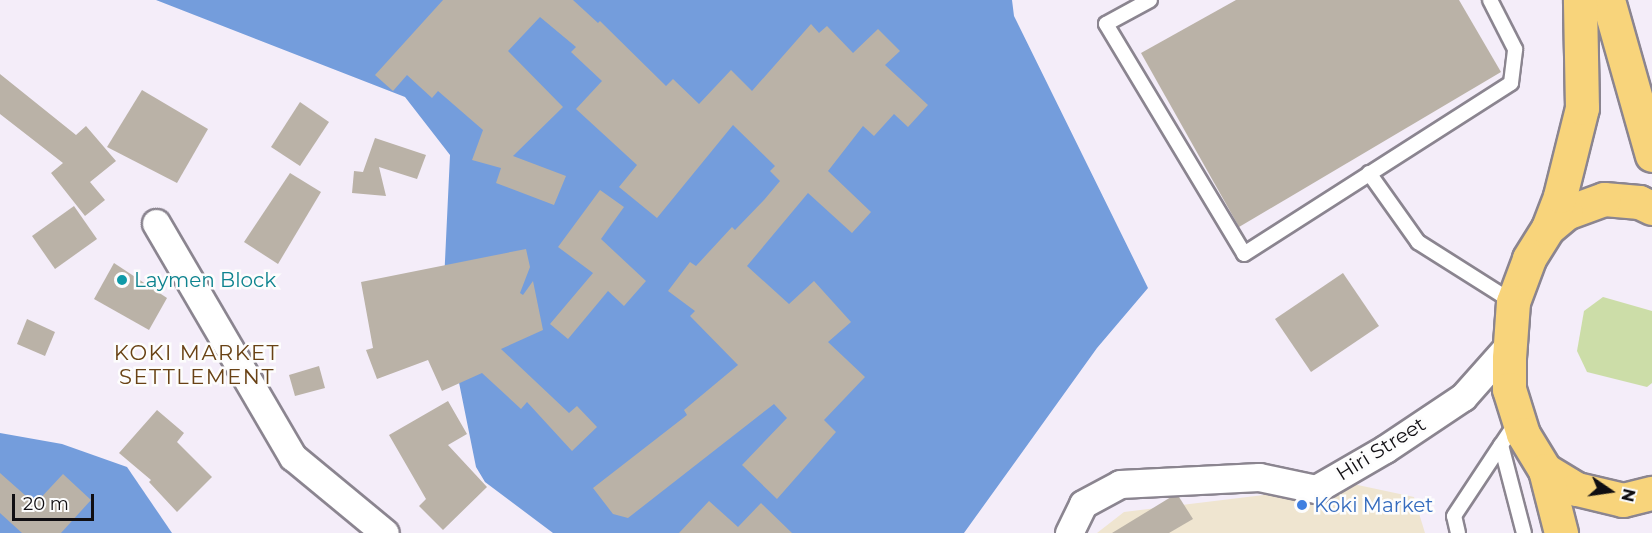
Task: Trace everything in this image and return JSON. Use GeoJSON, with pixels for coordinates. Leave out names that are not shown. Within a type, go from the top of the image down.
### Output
{"type":"FeatureCollection","features":[{"type":"Feature","properties":{"kind":"highway"},"geometry":{"type":"LineString","coordinates":[[1561,533],[1545,470],[1523,434],[1510,432],[1510,344],[1513,302],[1528,259],[1548,228],[1560,196],[1582,108],[1580,0]]}},
{"type":"Feature","properties":{"kind":"highway"},"geometry":{"type":"LineString","coordinates":[[1608,0],[1652,155]]}},
{"type":"Feature","properties":{"kind":"highway"},"geometry":{"type":"LineString","coordinates":[[1548,228],[1566,213],[1604,199],[1640,202],[1652,208]]}},
{"type":"Feature","properties":{"kind":"highway"},"geometry":{"type":"LineString","coordinates":[[1545,470],[1577,489],[1623,500],[1652,493]]}},
{"type":"Feature","properties":{"kind":"street"},"geometry":{"type":"LineString","coordinates":[[156,223],[294,457],[385,533]]}},
{"type":"Feature","properties":{"kind":"street","name":"Hiri Street"},"geometry":{"type":"LineString","coordinates":[[1069,533],[1083,504],[1120,484],[1259,477],[1316,489],[1385,449],[1462,397],[1510,344]]}},
{"type":"Feature","properties":{"kind":"lane"},"geometry":{"type":"LineString","coordinates":[[1150,0],[1106,24],[1244,254],[1511,83],[1515,49],[1490,0]]}},
{"type":"Feature","properties":{"kind":"lane"},"geometry":{"type":"LineString","coordinates":[[1369,173],[1418,242],[1513,302]]}},
{"type":"Feature","properties":{"kind":"lane"},"geometry":{"type":"LineString","coordinates":[[1458,533],[1454,516],[1510,432]]}},
{"type":"Feature","properties":{"kind":"lane"},"geometry":{"type":"LineString","coordinates":[[1510,432],[1524,533]]}},
{"type":"Feature","properties":{"kind":"shaded area","name":"Koki Market"},"geometry":{"type":"Polygon","coordinates":[[[1353,484],[1414,497],[1425,533],[1097,533],[1124,512],[1353,484]]]}},
{"type":"Feature","properties":{"kind":"green space"},"geometry":{"type":"Polygon","coordinates":[[[1603,297],[1652,311],[1652,383],[1647,387],[1587,372],[1577,351],[1584,311],[1603,297]]]}},
{"type":"Feature","properties":{"kind":"water"},"geometry":{"type":"Polygon","coordinates":[[[156,0],[1012,0],[1014,16],[1148,288],[1097,348],[964,533],[553,533],[485,482],[476,467],[443,303],[450,155],[405,97],[156,0]]]}},
{"type":"Feature","properties":{"kind":"water"},"geometry":{"type":"Polygon","coordinates":[[[0,433],[62,444],[127,467],[172,533],[0,533],[0,433]]]}},
{"type":"Feature","properties":{"kind":"building"},"geometry":{"type":"Polygon","coordinates":[[[443,0],[573,0],[598,23],[600,21],[666,86],[673,79],[699,104],[731,70],[752,91],[811,24],[819,33],[827,26],[853,53],[878,29],[900,51],[885,65],[928,105],[908,127],[894,114],[874,136],[863,126],[828,171],[871,212],[852,233],[808,193],[747,266],[789,304],[814,281],[851,322],[828,342],[865,377],[824,420],[836,432],[777,499],[742,465],[787,418],[774,404],[628,518],[613,514],[593,488],[687,415],[684,410],[738,365],[690,316],[695,311],[668,291],[690,262],[696,266],[732,227],[735,230],[764,200],[780,181],[770,171],[775,166],[733,125],[657,218],[619,187],[637,165],[576,109],[602,81],[571,52],[576,47],[540,17],[508,51],[563,107],[513,156],[566,176],[554,205],[496,183],[501,168],[472,160],[483,130],[438,91],[432,98],[407,75],[393,91],[375,75],[443,0]]]}},
{"type":"Feature","properties":{"kind":"building"},"geometry":{"type":"Polygon","coordinates":[[[1236,0],[1459,0],[1501,72],[1239,227],[1141,53],[1236,0]]]}},
{"type":"Feature","properties":{"kind":"building"},"geometry":{"type":"Polygon","coordinates":[[[0,74],[76,135],[86,126],[116,161],[90,182],[105,200],[85,216],[51,173],[63,163],[0,114],[0,74]]]}},
{"type":"Feature","properties":{"kind":"building"},"geometry":{"type":"Polygon","coordinates":[[[142,90],[208,129],[177,183],[107,147],[142,90]]]}},
{"type":"Feature","properties":{"kind":"building"},"geometry":{"type":"Polygon","coordinates":[[[300,102],[329,122],[300,166],[271,147],[300,102]]]}},
{"type":"Feature","properties":{"kind":"building"},"geometry":{"type":"Polygon","coordinates":[[[375,138],[426,155],[417,179],[379,167],[386,196],[352,193],[354,171],[363,172],[375,138]]]}},
{"type":"Feature","properties":{"kind":"building"},"geometry":{"type":"Polygon","coordinates":[[[290,173],[321,192],[278,264],[244,242],[290,173]]]}},
{"type":"Feature","properties":{"kind":"building"},"geometry":{"type":"Polygon","coordinates":[[[600,190],[624,207],[601,239],[646,281],[624,306],[608,291],[568,339],[550,324],[593,273],[558,247],[600,190]]]}},
{"type":"Feature","properties":{"kind":"building"},"geometry":{"type":"Polygon","coordinates":[[[74,206],[97,239],[55,269],[32,236],[74,206]]]}},
{"type":"Feature","properties":{"kind":"building"},"geometry":{"type":"Polygon","coordinates":[[[526,249],[530,267],[520,293],[523,295],[533,281],[543,330],[501,349],[569,413],[577,406],[597,427],[572,451],[527,402],[521,409],[482,373],[442,391],[428,360],[377,379],[366,350],[373,348],[361,282],[526,249]]]}},
{"type":"Feature","properties":{"kind":"building","name":"Laymen Block"},"geometry":{"type":"Polygon","coordinates":[[[114,263],[167,298],[149,330],[94,299],[114,263]]]}},
{"type":"Feature","properties":{"kind":"building"},"geometry":{"type":"Polygon","coordinates":[[[1343,273],[1379,326],[1311,372],[1275,319],[1343,273]]]}},
{"type":"Feature","properties":{"kind":"building"},"geometry":{"type":"Polygon","coordinates":[[[27,319],[55,332],[45,356],[17,344],[27,319]]]}},
{"type":"Feature","properties":{"kind":"building"},"geometry":{"type":"Polygon","coordinates":[[[319,366],[325,388],[295,396],[289,375],[319,366]]]}},
{"type":"Feature","properties":{"kind":"building"},"geometry":{"type":"Polygon","coordinates":[[[448,401],[467,434],[448,445],[487,487],[443,530],[419,506],[426,499],[389,435],[448,401]]]}},
{"type":"Feature","properties":{"kind":"building"},"geometry":{"type":"Polygon","coordinates":[[[157,410],[184,433],[177,442],[212,477],[177,512],[149,482],[151,480],[119,453],[157,410]]]}},
{"type":"Feature","properties":{"kind":"building"},"geometry":{"type":"Polygon","coordinates":[[[0,473],[35,504],[63,474],[91,500],[61,533],[22,533],[0,513],[0,473]]]}},
{"type":"Feature","properties":{"kind":"building"},"geometry":{"type":"Polygon","coordinates":[[[1171,497],[1179,497],[1193,519],[1169,533],[1112,533],[1171,497]]]}},
{"type":"Feature","properties":{"kind":"building"},"geometry":{"type":"Polygon","coordinates":[[[709,501],[738,527],[761,503],[792,533],[679,533],[709,501]]]}},
{"type":"Feature","properties":{"kind":"place","name":"Laymen Block"},"geometry":{"type":"Point","coordinates":[122,280]}},
{"type":"Feature","properties":{"kind":"place","name":"Koki Market"},"geometry":{"type":"Point","coordinates":[1302,505]}},
{"type":"Feature","properties":{"kind":"district","name":"KOKI MARKET SETTLEMENT"},"geometry":{"type":"Point","coordinates":[197,365]}}]}
